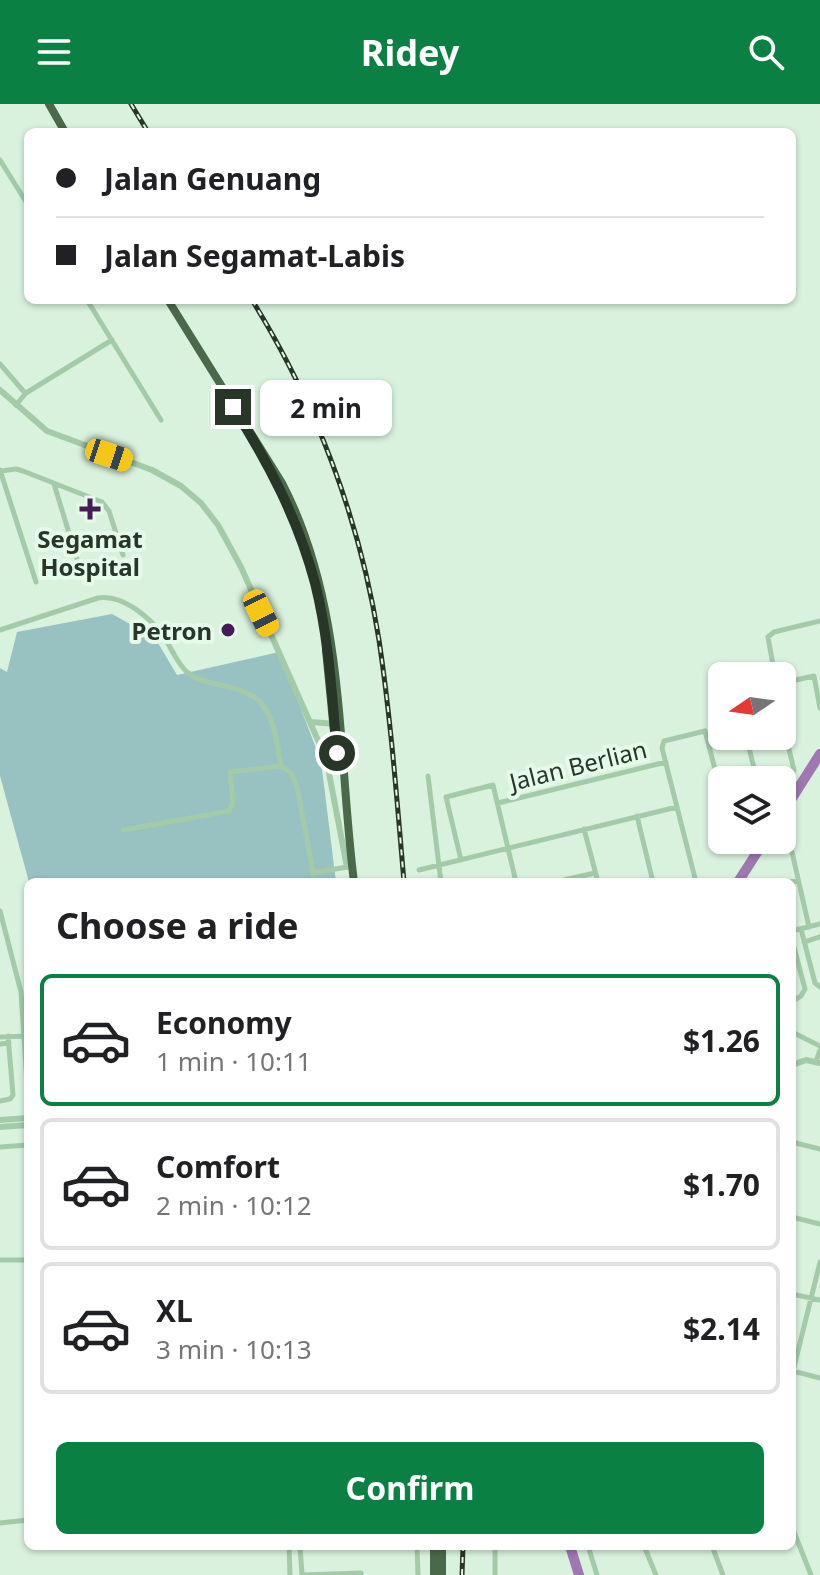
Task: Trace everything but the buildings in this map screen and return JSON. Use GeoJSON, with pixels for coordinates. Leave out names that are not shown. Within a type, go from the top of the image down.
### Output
{"type":"FeatureCollection","features":[{"type":"Feature","properties":{"kind":"highway"},"geometry":{"type":"LineString","coordinates":[[49,104],[63,128]]}},
{"type":"Feature","properties":{"kind":"highway"},"geometry":{"type":"LineString","coordinates":[[170,304],[282,483],[297,514],[319,579],[329,630],[351,878]]}},
{"type":"Feature","properties":{"kind":"highway"},"geometry":{"type":"LineString","coordinates":[[337,723],[350,878]]}},
{"type":"Feature","properties":{"kind":"highway"},"geometry":{"type":"LineString","coordinates":[[434,1550],[434,1575]]}},
{"type":"Feature","properties":{"kind":"highway"},"geometry":{"type":"LineString","coordinates":[[442,1550],[442,1575]]}},
{"type":"Feature","properties":{"kind":"street"},"geometry":{"type":"LineString","coordinates":[[0,160],[24,199]]}},
{"type":"Feature","properties":{"kind":"street"},"geometry":{"type":"LineString","coordinates":[[90,304],[161,420]]}},
{"type":"Feature","properties":{"kind":"street"},"geometry":{"type":"LineString","coordinates":[[16,405],[26,393],[112,340]]}},
{"type":"Feature","properties":{"kind":"street"},"geometry":{"type":"LineString","coordinates":[[0,364],[26,393]]}},
{"type":"Feature","properties":{"kind":"street"},"geometry":{"type":"LineString","coordinates":[[0,390],[47,431],[152,470],[181,486],[201,503],[218,525],[311,722],[328,768],[347,867],[313,873]]}},
{"type":"Feature","properties":{"kind":"street"},"geometry":{"type":"LineString","coordinates":[[36,582],[0,470],[16,469],[106,505],[123,555]]}},
{"type":"Feature","properties":{"kind":"street"},"geometry":{"type":"LineString","coordinates":[[54,483],[77,559]]}},
{"type":"Feature","properties":{"kind":"street"},"geometry":{"type":"LineString","coordinates":[[0,630],[98,598],[114,597],[158,629],[190,675],[231,686],[250,694],[261,703],[276,735],[281,766]]}},
{"type":"Feature","properties":{"kind":"street"},"geometry":{"type":"LineString","coordinates":[[772,662],[768,637],[774,632],[820,621]]}},
{"type":"Feature","properties":{"kind":"street"},"geometry":{"type":"LineString","coordinates":[[796,680],[817,675],[820,708]]}},
{"type":"Feature","properties":{"kind":"street"},"geometry":{"type":"LineString","coordinates":[[311,722],[337,723]]}},
{"type":"Feature","properties":{"kind":"street"},"geometry":{"type":"LineString","coordinates":[[695,878],[662,748],[664,741],[705,731],[714,766]]}},
{"type":"Feature","properties":{"kind":"street","name":"Jalan Berlian"},"geometry":{"type":"LineString","coordinates":[[498,803],[666,762]]}},
{"type":"Feature","properties":{"kind":"street"},"geometry":{"type":"LineString","coordinates":[[124,830],[229,811],[233,803],[230,772],[281,766],[291,773],[297,787],[314,878]]}},
{"type":"Feature","properties":{"kind":"street"},"geometry":{"type":"LineString","coordinates":[[428,776],[441,878]]}},
{"type":"Feature","properties":{"kind":"street"},"geometry":{"type":"LineString","coordinates":[[461,860],[446,797],[490,784],[494,786],[515,878]]}},
{"type":"Feature","properties":{"kind":"street"},"geometry":{"type":"LineString","coordinates":[[419,870],[677,807]]}},
{"type":"Feature","properties":{"kind":"street"},"geometry":{"type":"LineString","coordinates":[[637,816],[652,878]]}},
{"type":"Feature","properties":{"kind":"street"},"geometry":{"type":"LineString","coordinates":[[584,829],[597,878]]}},
{"type":"Feature","properties":{"kind":"street"},"geometry":{"type":"LineString","coordinates":[[792,854],[809,927]]}},
{"type":"Feature","properties":{"kind":"street"},"geometry":{"type":"LineString","coordinates":[[573,878],[595,873]]}},
{"type":"Feature","properties":{"kind":"street"},"geometry":{"type":"LineString","coordinates":[[0,911],[19,982],[24,1021]]}},
{"type":"Feature","properties":{"kind":"street"},"geometry":{"type":"LineString","coordinates":[[796,930],[820,924]]}},
{"type":"Feature","properties":{"kind":"street"},"geometry":{"type":"LineString","coordinates":[[801,929],[815,983],[820,987]]}},
{"type":"Feature","properties":{"kind":"street"},"geometry":{"type":"LineString","coordinates":[[804,942],[820,937]]}},
{"type":"Feature","properties":{"kind":"street"},"geometry":{"type":"LineString","coordinates":[[796,955],[805,989],[796,999]]}},
{"type":"Feature","properties":{"kind":"street"},"geometry":{"type":"LineString","coordinates":[[796,1034],[820,1048],[818,1062],[806,1060],[796,1064]]}},
{"type":"Feature","properties":{"kind":"street"},"geometry":{"type":"LineString","coordinates":[[0,1044],[24,1036]]}},
{"type":"Feature","properties":{"kind":"street"},"geometry":{"type":"LineString","coordinates":[[0,1037],[8,1040]]}},
{"type":"Feature","properties":{"kind":"street"},"geometry":{"type":"LineString","coordinates":[[0,1101],[13,1095],[8,1040]]}},
{"type":"Feature","properties":{"kind":"street"},"geometry":{"type":"LineString","coordinates":[[0,1120],[24,1118]]}},
{"type":"Feature","properties":{"kind":"street"},"geometry":{"type":"LineString","coordinates":[[0,1127],[24,1125]]}},
{"type":"Feature","properties":{"kind":"street"},"geometry":{"type":"LineString","coordinates":[[796,1143],[820,1149]]}},
{"type":"Feature","properties":{"kind":"street"},"geometry":{"type":"LineString","coordinates":[[0,1147],[24,1145]]}},
{"type":"Feature","properties":{"kind":"street"},"geometry":{"type":"LineString","coordinates":[[796,1218],[820,1224]]}},
{"type":"Feature","properties":{"kind":"street"},"geometry":{"type":"LineString","coordinates":[[0,1260],[24,1260]]}},
{"type":"Feature","properties":{"kind":"street"},"geometry":{"type":"LineString","coordinates":[[796,1359],[820,1262]]}},
{"type":"Feature","properties":{"kind":"street"},"geometry":{"type":"LineString","coordinates":[[796,1295],[820,1300]]}},
{"type":"Feature","properties":{"kind":"street"},"geometry":{"type":"LineString","coordinates":[[796,1372],[820,1378]]}},
{"type":"Feature","properties":{"kind":"street"},"geometry":{"type":"LineString","coordinates":[[0,1523],[24,1520]]}},
{"type":"Feature","properties":{"kind":"street"},"geometry":{"type":"LineString","coordinates":[[796,1537],[811,1575]]}},
{"type":"Feature","properties":{"kind":"street"},"geometry":{"type":"LineString","coordinates":[[289,1550],[290,1575]]}},
{"type":"Feature","properties":{"kind":"street"},"geometry":{"type":"LineString","coordinates":[[300,1550],[302,1575],[361,1573]]}},
{"type":"Feature","properties":{"kind":"street"},"geometry":{"type":"LineString","coordinates":[[417,1550],[418,1575]]}},
{"type":"Feature","properties":{"kind":"street"},"geometry":{"type":"LineString","coordinates":[[495,1550],[495,1575]]}},
{"type":"Feature","properties":{"kind":"street"},"geometry":{"type":"LineString","coordinates":[[589,1550],[597,1575]]}},
{"type":"Feature","properties":{"kind":"street"},"geometry":{"type":"LineString","coordinates":[[646,1550],[656,1575]]}},
{"type":"Feature","properties":{"kind":"street"},"geometry":{"type":"LineString","coordinates":[[714,1550],[723,1575]]}},
{"type":"Feature","properties":{"kind":"shaded area"},"geometry":{"type":"Polygon","coordinates":[[[112,614],[155,638],[177,675],[279,652],[321,761],[336,878],[28,878],[0,776],[0,668],[7,672],[17,632],[112,614]]]}},
{"type":"Feature","properties":{"kind":"waterway"},"geometry":{"type":"LineString","coordinates":[[796,792],[820,754]]}},
{"type":"Feature","properties":{"kind":"waterway"},"geometry":{"type":"LineString","coordinates":[[741,878],[756,854]]}},
{"type":"Feature","properties":{"kind":"waterway"},"geometry":{"type":"LineString","coordinates":[[571,1550],[579,1575]]}},
{"type":"Feature","properties":{"kind":"railway"},"geometry":{"type":"LineString","coordinates":[[131,104],[146,128]]}},
{"type":"Feature","properties":{"kind":"railway"},"geometry":{"type":"LineString","coordinates":[[254,304],[315,421],[360,551],[379,640],[404,878]]}},
{"type":"Feature","properties":{"kind":"railway"},"geometry":{"type":"LineString","coordinates":[[462,1575],[463,1550]]}},
{"type":"Feature","properties":{"kind":"place","name":"Segamat Hospital"},"geometry":{"type":"Point","coordinates":[90,509]}},
{"type":"Feature","properties":{"kind":"place","name":"Petron"},"geometry":{"type":"Point","coordinates":[228,630]}},
{"type":"Feature","properties":{"kind":"route"},"geometry":{"type":"LineString","coordinates":[[233,407],[268,463],[300,537],[314,582],[324,631],[337,753]]}}]}
